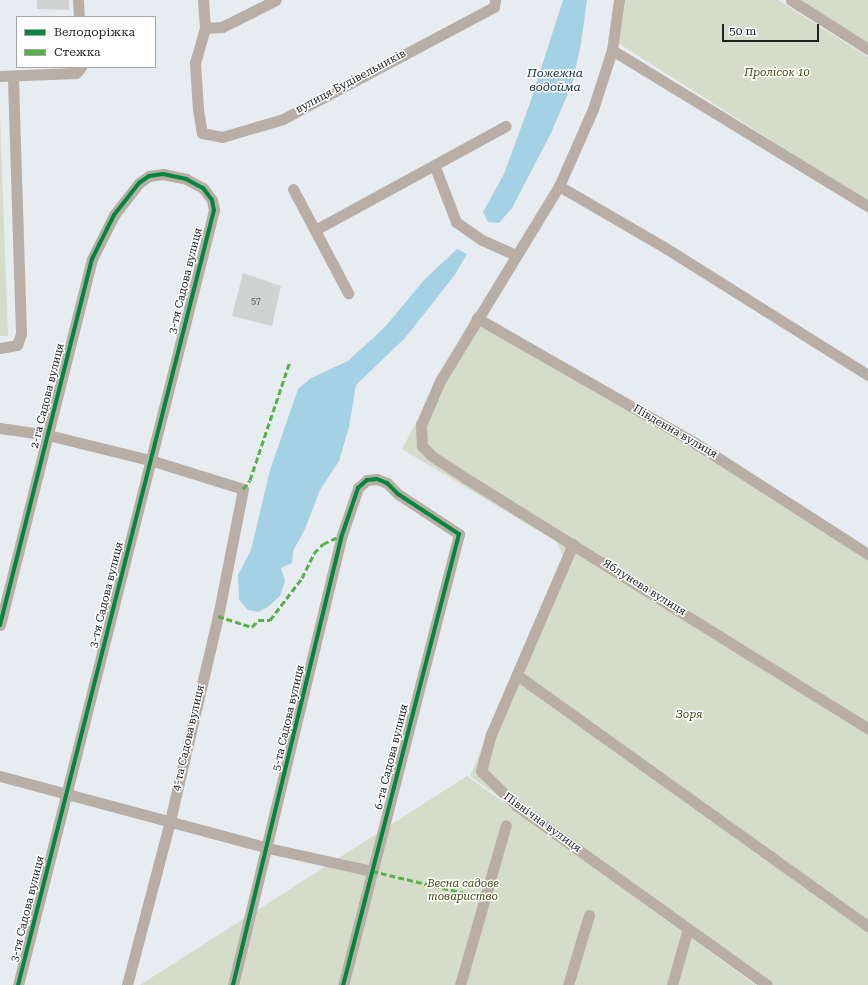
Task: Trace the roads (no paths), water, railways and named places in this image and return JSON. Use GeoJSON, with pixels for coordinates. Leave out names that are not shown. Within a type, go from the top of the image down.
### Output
{"type":"FeatureCollection","features":[{"type":"Feature","properties":{"kind":"street"},"geometry":{"type":"LineString","coordinates":[[78,0],[79,16]]}},
{"type":"Feature","properties":{"kind":"street"},"geometry":{"type":"LineString","coordinates":[[203,0],[205,28],[222,27],[276,0]]}},
{"type":"Feature","properties":{"kind":"street"},"geometry":{"type":"LineString","coordinates":[[477,318],[559,186],[593,109],[612,50],[619,0]]}},
{"type":"Feature","properties":{"kind":"street"},"geometry":{"type":"LineString","coordinates":[[791,0],[868,49]]}},
{"type":"Feature","properties":{"kind":"street","name":"вулиця Будівельників"},"geometry":{"type":"LineString","coordinates":[[205,28],[195,63],[202,133],[222,137],[282,119],[495,4]]}},
{"type":"Feature","properties":{"kind":"street"},"geometry":{"type":"LineString","coordinates":[[612,50],[868,206]]}},
{"type":"Feature","properties":{"kind":"street"},"geometry":{"type":"LineString","coordinates":[[0,76],[80,69]]}},
{"type":"Feature","properties":{"kind":"street"},"geometry":{"type":"LineString","coordinates":[[0,348],[17,345],[21,334],[13,76]]}},
{"type":"Feature","properties":{"kind":"street"},"geometry":{"type":"LineString","coordinates":[[314,230],[435,167],[506,126]]}},
{"type":"Feature","properties":{"kind":"street"},"geometry":{"type":"LineString","coordinates":[[435,167],[456,222],[482,240],[516,256]]}},
{"type":"Feature","properties":{"kind":"street","name":"3-тя Садова вулиця"},"geometry":{"type":"LineString","coordinates":[[18,985],[214,210],[212,200],[203,188],[186,179],[163,174],[149,176],[139,183]]}},
{"type":"Feature","properties":{"kind":"street","name":"2-га Садова вулиця"},"geometry":{"type":"LineString","coordinates":[[0,625],[92,259],[114,215],[139,183]]}},
{"type":"Feature","properties":{"kind":"street"},"geometry":{"type":"LineString","coordinates":[[559,186],[664,247],[868,375]]}},
{"type":"Feature","properties":{"kind":"street"},"geometry":{"type":"LineString","coordinates":[[293,189],[348,292]]}},
{"type":"Feature","properties":{"kind":"street","name":"Яблунева вулиця"},"geometry":{"type":"LineString","coordinates":[[477,318],[440,381],[422,425],[422,446],[432,456],[467,479],[868,729]]}},
{"type":"Feature","properties":{"kind":"street","name":"Південна вулиця"},"geometry":{"type":"LineString","coordinates":[[477,318],[695,443],[868,554]]}},
{"type":"Feature","properties":{"kind":"street"},"geometry":{"type":"LineString","coordinates":[[0,428],[48,435],[150,460]]}},
{"type":"Feature","properties":{"kind":"street","name":"4-та Садова вулиця"},"geometry":{"type":"LineString","coordinates":[[127,985],[170,821],[218,616],[243,489],[150,460]]}},
{"type":"Feature","properties":{"kind":"street","name":"5-та Садова вулиця"},"geometry":{"type":"LineString","coordinates":[[233,985],[268,848],[340,543],[352,502],[358,488],[367,480],[377,479],[388,483]]}},
{"type":"Feature","properties":{"kind":"street","name":"6-та Садова вулиця"},"geometry":{"type":"LineString","coordinates":[[343,985],[459,534],[398,494],[388,483]]}},
{"type":"Feature","properties":{"kind":"street","name":"Північна вулиця"},"geometry":{"type":"LineString","coordinates":[[573,544],[491,734],[481,771],[517,806],[767,985]]}},
{"type":"Feature","properties":{"kind":"street"},"geometry":{"type":"LineString","coordinates":[[517,675],[868,926]]}},
{"type":"Feature","properties":{"kind":"street"},"geometry":{"type":"LineString","coordinates":[[0,776],[268,848],[372,871]]}},
{"type":"Feature","properties":{"kind":"street"},"geometry":{"type":"LineString","coordinates":[[460,985],[506,825]]}},
{"type":"Feature","properties":{"kind":"street"},"geometry":{"type":"LineString","coordinates":[[568,985],[589,915]]}},
{"type":"Feature","properties":{"kind":"street"},"geometry":{"type":"LineString","coordinates":[[672,985],[688,928]]}},
{"type":"Feature","properties":{"kind":"water","name":"Пожежна водойма"},"geometry":{"type":"Polygon","coordinates":[[[563,0],[587,0],[581,44],[572,84],[551,133],[512,208],[499,223],[488,222],[483,212],[504,174],[530,103],[563,0]]]}},
{"type":"Feature","properties":{"kind":"water"},"geometry":{"type":"Polygon","coordinates":[[[457,249],[467,254],[454,276],[405,338],[356,385],[349,427],[339,461],[320,490],[305,529],[293,551],[292,563],[281,568],[285,581],[280,596],[268,607],[258,612],[248,610],[239,600],[238,575],[251,550],[270,470],[298,389],[311,378],[348,361],[385,327],[424,280],[457,249]]]}},
{"type":"Feature","properties":{"kind":"park label","name":"Пролісок 10"},"geometry":{"type":"Point","coordinates":[777,73]}},
{"type":"Feature","properties":{"kind":"park label","name":"Зоря"},"geometry":{"type":"Point","coordinates":[689,715]}},
{"type":"Feature","properties":{"kind":"park label","name":"Весна садове товариство"},"geometry":{"type":"Point","coordinates":[463,891]}}]}
